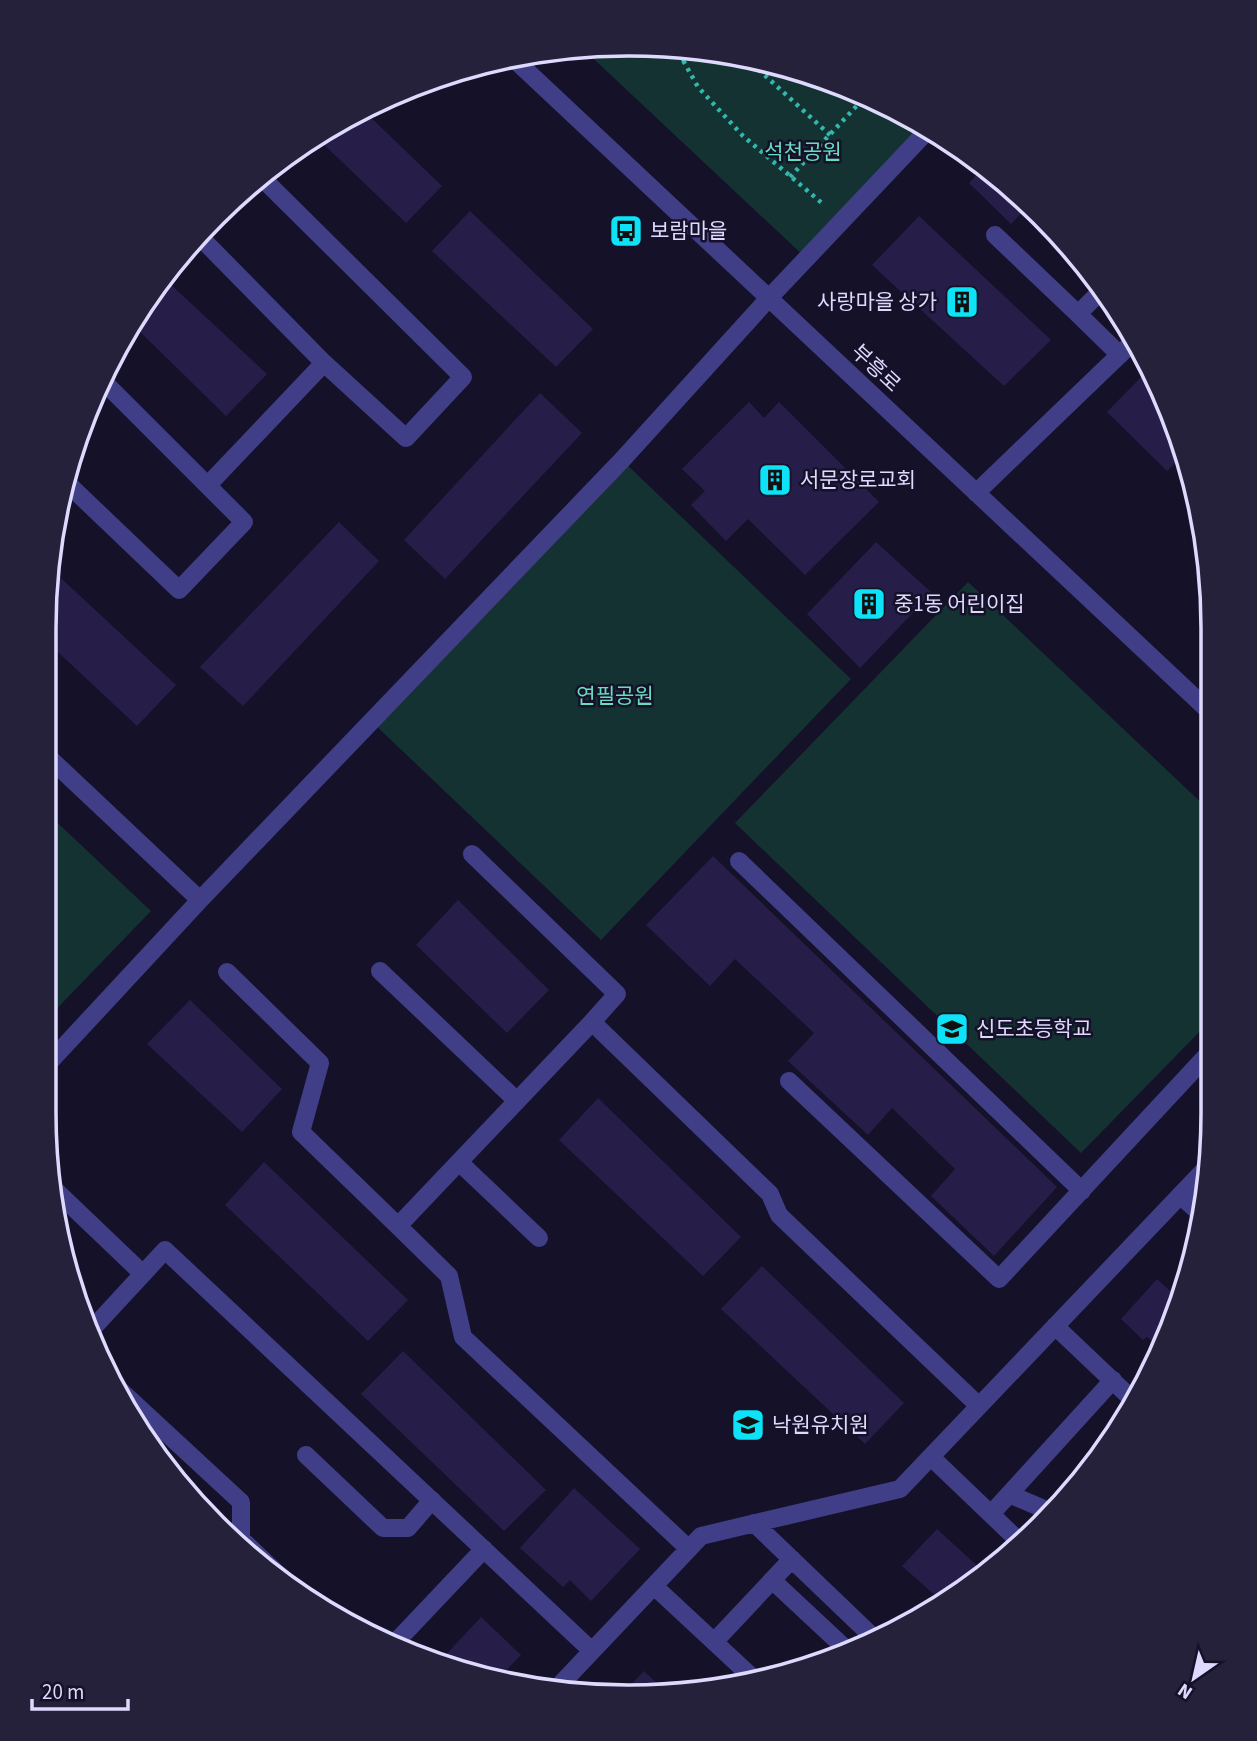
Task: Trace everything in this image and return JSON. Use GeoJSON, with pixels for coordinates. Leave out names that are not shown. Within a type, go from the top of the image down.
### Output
{"type":"FeatureCollection","features":[{"type":"Feature","properties":{"kind":"street","name":"부흥로"},"geometry":{"type":"LineString","coordinates":[[522,66],[1201,704]]}},
{"type":"Feature","properties":{"kind":"street"},"geometry":{"type":"LineString","coordinates":[[56,1055],[200,900],[622,460],[769,298],[922,137]]}},
{"type":"Feature","properties":{"kind":"street"},"geometry":{"type":"LineString","coordinates":[[206,243],[324,363],[406,438],[463,377],[268,184]]}},
{"type":"Feature","properties":{"kind":"street"},"geometry":{"type":"LineString","coordinates":[[995,234],[1120,355]]}},
{"type":"Feature","properties":{"kind":"street"},"geometry":{"type":"LineString","coordinates":[[1079,314],[1095,297]]}},
{"type":"Feature","properties":{"kind":"street"},"geometry":{"type":"LineString","coordinates":[[976,493],[1127,348]]}},
{"type":"Feature","properties":{"kind":"street"},"geometry":{"type":"LineString","coordinates":[[208,485],[324,363]]}},
{"type":"Feature","properties":{"kind":"street"},"geometry":{"type":"LineString","coordinates":[[74,489],[179,590],[244,522],[109,388]]}},
{"type":"Feature","properties":{"kind":"street"},"geometry":{"type":"LineString","coordinates":[[56,763],[200,900]]}},
{"type":"Feature","properties":{"kind":"street"},"geometry":{"type":"LineString","coordinates":[[398,1226],[617,994],[472,854]]}},
{"type":"Feature","properties":{"kind":"street"},"geometry":{"type":"LineString","coordinates":[[739,861],[1082,1191]]}},
{"type":"Feature","properties":{"kind":"street"},"geometry":{"type":"LineString","coordinates":[[380,971],[517,1101]]}},
{"type":"Feature","properties":{"kind":"street"},"geometry":{"type":"LineString","coordinates":[[227,972],[320,1063],[301,1132],[449,1276],[463,1337],[688,1549]]}},
{"type":"Feature","properties":{"kind":"street"},"geometry":{"type":"LineString","coordinates":[[592,1022],[770,1194],[779,1215],[979,1406]]}},
{"type":"Feature","properties":{"kind":"street"},"geometry":{"type":"LineString","coordinates":[[789,1081],[999,1279],[1201,1062]]}},
{"type":"Feature","properties":{"kind":"street"},"geometry":{"type":"LineString","coordinates":[[459,1162],[539,1238]]}},
{"type":"Feature","properties":{"kind":"street"},"geometry":{"type":"LineString","coordinates":[[564,1681],[701,1536],[900,1489],[1197,1177]]}},
{"type":"Feature","properties":{"kind":"street"},"geometry":{"type":"LineString","coordinates":[[1180,1195],[1193,1206]]}},
{"type":"Feature","properties":{"kind":"street"},"geometry":{"type":"LineString","coordinates":[[63,1197],[143,1275]]}},
{"type":"Feature","properties":{"kind":"street"},"geometry":{"type":"LineString","coordinates":[[97,1324],[165,1250],[593,1651]]}},
{"type":"Feature","properties":{"kind":"street"},"geometry":{"type":"LineString","coordinates":[[1055,1326],[1127,1393]]}},
{"type":"Feature","properties":{"kind":"street"},"geometry":{"type":"LineString","coordinates":[[990,1514],[1113,1380]]}},
{"type":"Feature","properties":{"kind":"street"},"geometry":{"type":"LineString","coordinates":[[137,1406],[241,1502],[241,1533]]}},
{"type":"Feature","properties":{"kind":"street"},"geometry":{"type":"LineString","coordinates":[[306,1455],[383,1528],[408,1528],[432,1500]]}},
{"type":"Feature","properties":{"kind":"street"},"geometry":{"type":"LineString","coordinates":[[931,1457],[1013,1536]]}},
{"type":"Feature","properties":{"kind":"street"},"geometry":{"type":"LineString","coordinates":[[1009,1494],[1042,1508]]}},
{"type":"Feature","properties":{"kind":"street"},"geometry":{"type":"LineString","coordinates":[[754,1523],[868,1632]]}},
{"type":"Feature","properties":{"kind":"street"},"geometry":{"type":"LineString","coordinates":[[400,1637],[484,1549]]}},
{"type":"Feature","properties":{"kind":"street"},"geometry":{"type":"LineString","coordinates":[[714,1642],[792,1559]]}},
{"type":"Feature","properties":{"kind":"street"},"geometry":{"type":"LineString","coordinates":[[772,1580],[841,1644]]}},
{"type":"Feature","properties":{"kind":"street"},"geometry":{"type":"LineString","coordinates":[[654,1586],[747,1672]]}},
{"type":"Feature","properties":{"kind":"path"},"geometry":{"type":"LineString","coordinates":[[684,61],[698,87],[743,136],[842,221]]}},
{"type":"Feature","properties":{"kind":"path"},"geometry":{"type":"LineString","coordinates":[[762,72],[830,135]]}},
{"type":"Feature","properties":{"kind":"path"},"geometry":{"type":"LineString","coordinates":[[790,177],[858,104]]}},
{"type":"Feature","properties":{"kind":"green space","name":"석천공원"},"geometry":{"type":"Polygon","coordinates":[[[592,57],[666,57],[740,67],[813,86],[882,115],[921,137],[806,258],[592,57]]]}},
{"type":"Feature","properties":{"kind":"green space","name":"연필공원"},"geometry":{"type":"Polygon","coordinates":[[[622,460],[851,679],[601,940],[371,721],[622,460]]]}},
{"type":"Feature","properties":{"kind":"green space"},"geometry":{"type":"Polygon","coordinates":[[[968,582],[1201,802],[1201,1030],[1081,1153],[735,823],[968,582]]]}},
{"type":"Feature","properties":{"kind":"green space"},"geometry":{"type":"Polygon","coordinates":[[[56,821],[151,911],[56,1010],[56,821]]]}},
{"type":"Feature","properties":{"kind":"building"},"geometry":{"type":"Polygon","coordinates":[[[371,117],[442,186],[406,223],[323,144],[371,117]]]}},
{"type":"Feature","properties":{"kind":"building"},"geometry":{"type":"Polygon","coordinates":[[[977,174],[1021,213],[1011,224],[969,183],[977,174]]]}},
{"type":"Feature","properties":{"kind":"building"},"geometry":{"type":"Polygon","coordinates":[[[470,211],[593,329],[556,367],[432,251],[470,211]]]}},
{"type":"Feature","properties":{"kind":"building","name":"사랑마을 상가"},"geometry":{"type":"Polygon","coordinates":[[[919,216],[1051,340],[1004,386],[872,265],[919,216]]]}},
{"type":"Feature","properties":{"kind":"building"},"geometry":{"type":"Polygon","coordinates":[[[171,284],[267,374],[226,416],[139,331],[171,284]]]}},
{"type":"Feature","properties":{"kind":"building"},"geometry":{"type":"Polygon","coordinates":[[[1142,376],[1176,462],[1167,471],[1107,412],[1142,376]]]}},
{"type":"Feature","properties":{"kind":"building"},"geometry":{"type":"Polygon","coordinates":[[[540,393],[582,433],[445,579],[404,540],[540,393]]]}},
{"type":"Feature","properties":{"kind":"building","name":"서문장로교회"},"geometry":{"type":"Polygon","coordinates":[[[749,402],[764,418],[779,402],[879,502],[805,575],[748,519],[726,541],[691,505],[705,491],[682,469],[749,402]]]}},
{"type":"Feature","properties":{"kind":"building"},"geometry":{"type":"Polygon","coordinates":[[[339,522],[379,561],[243,706],[200,667],[339,522]]]}},
{"type":"Feature","properties":{"kind":"building","name":"중1동 어린이집"},"geometry":{"type":"Polygon","coordinates":[[[876,542],[932,593],[860,668],[807,614],[876,542]]]}},
{"type":"Feature","properties":{"kind":"building"},"geometry":{"type":"Polygon","coordinates":[[[59,576],[176,685],[137,726],[56,650],[59,576]]]}},
{"type":"Feature","properties":{"kind":"building","name":"신도초등학교"},"geometry":{"type":"Polygon","coordinates":[[[713,856],[1057,1187],[994,1256],[931,1196],[955,1169],[892,1108],[868,1135],[788,1061],[814,1033],[735,959],[710,986],[646,925],[713,856]]]}},
{"type":"Feature","properties":{"kind":"building"},"geometry":{"type":"Polygon","coordinates":[[[458,900],[549,990],[507,1033],[416,945],[458,900]]]}},
{"type":"Feature","properties":{"kind":"building"},"geometry":{"type":"Polygon","coordinates":[[[190,1000],[282,1089],[242,1132],[147,1044],[190,1000]]]}},
{"type":"Feature","properties":{"kind":"building"},"geometry":{"type":"Polygon","coordinates":[[[598,1098],[741,1237],[703,1276],[559,1140],[598,1098]]]}},
{"type":"Feature","properties":{"kind":"building"},"geometry":{"type":"Polygon","coordinates":[[[264,1162],[408,1300],[368,1341],[225,1205],[264,1162]]]}},
{"type":"Feature","properties":{"kind":"building"},"geometry":{"type":"Polygon","coordinates":[[[762,1266],[904,1403],[865,1444],[721,1309],[762,1266]]]}},
{"type":"Feature","properties":{"kind":"building"},"geometry":{"type":"Polygon","coordinates":[[[1157,1279],[1172,1293],[1153,1342],[1147,1337],[1143,1340],[1121,1319],[1157,1279]]]}},
{"type":"Feature","properties":{"kind":"building"},"geometry":{"type":"Polygon","coordinates":[[[403,1351],[546,1490],[504,1531],[361,1394],[403,1351]]]}},
{"type":"Feature","properties":{"kind":"building"},"geometry":{"type":"Polygon","coordinates":[[[574,1488],[640,1549],[591,1601],[570,1580],[563,1587],[520,1548],[574,1488]]]}},
{"type":"Feature","properties":{"kind":"building"},"geometry":{"type":"Polygon","coordinates":[[[937,1529],[978,1566],[935,1596],[902,1566],[937,1529]]]}},
{"type":"Feature","properties":{"kind":"building"},"geometry":{"type":"Polygon","coordinates":[[[481,1617],[521,1655],[505,1671],[445,1655],[481,1617]]]}},
{"type":"Feature","properties":{"kind":"building"},"geometry":{"type":"Polygon","coordinates":[[[644,1671],[658,1684],[631,1685],[644,1671]]]}},
{"type":"Feature","properties":{"kind":"place","name":"보람마을"},"geometry":{"type":"Point","coordinates":[626,231]}},
{"type":"Feature","properties":{"kind":"place","name":"사랑마을 상가"},"geometry":{"type":"Point","coordinates":[962,302]}},
{"type":"Feature","properties":{"kind":"place","name":"서문장로교회"},"geometry":{"type":"Point","coordinates":[775,480]}},
{"type":"Feature","properties":{"kind":"place","name":"중1동 어린이집"},"geometry":{"type":"Point","coordinates":[869,604]}},
{"type":"Feature","properties":{"kind":"place","name":"신도초등학교"},"geometry":{"type":"Point","coordinates":[952,1029]}},
{"type":"Feature","properties":{"kind":"place","name":"낙원유치원"},"geometry":{"type":"Point","coordinates":[748,1425]}}]}
